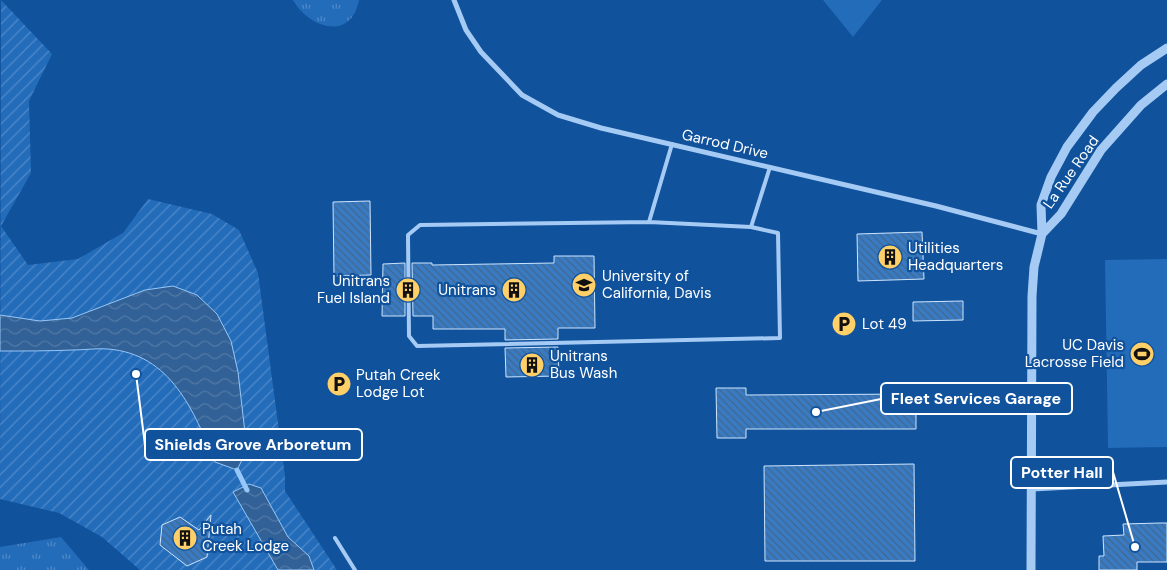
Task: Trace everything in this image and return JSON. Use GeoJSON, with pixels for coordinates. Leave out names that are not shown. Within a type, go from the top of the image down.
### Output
{"type":"FeatureCollection","features":[{"type":"Feature","properties":{"kind":"street","name":"Garrod Drive"},"geometry":{"type":"LineString","coordinates":[[454,0],[466,30],[481,52],[522,95],[558,116],[600,128],[926,204],[1042,234]]}},
{"type":"Feature","properties":{"kind":"street","name":"La Rue Road"},"geometry":{"type":"LineString","coordinates":[[1031,570],[1032,296],[1034,267],[1042,234],[1041,206],[1051,177],[1067,147],[1093,112],[1142,65],[1167,48]]}},
{"type":"Feature","properties":{"kind":"street","name":"La Rue Road"},"geometry":{"type":"LineString","coordinates":[[1042,234],[1061,214],[1101,150],[1141,105],[1167,84]]}},
{"type":"Feature","properties":{"kind":"street"},"geometry":{"type":"LineString","coordinates":[[1032,489],[1167,482]]}},
{"type":"Feature","properties":{"kind":"lane"},"geometry":{"type":"LineString","coordinates":[[649,222],[672,144]]}},
{"type":"Feature","properties":{"kind":"lane"},"geometry":{"type":"LineString","coordinates":[[751,227],[770,167]]}},
{"type":"Feature","properties":{"kind":"lane"},"geometry":{"type":"LineString","coordinates":[[649,222],[751,227],[778,233],[780,338],[417,346],[409,336],[408,235],[420,225],[649,222]]}},
{"type":"Feature","properties":{"kind":"lane"},"geometry":{"type":"LineString","coordinates":[[335,538],[356,570]]}},
{"type":"Feature","properties":{"kind":"green space"},"geometry":{"type":"Polygon","coordinates":[[[1,0],[52,54],[29,101],[31,173],[1,226],[28,265],[78,259],[123,233],[148,199],[212,214],[239,230],[258,273],[285,476],[285,491],[337,570],[140,570],[102,537],[59,513],[0,499],[1,0]]]}},
{"type":"Feature","properties":{"kind":"green space"},"geometry":{"type":"Polygon","coordinates":[[[293,0],[359,0],[355,13],[348,22],[339,26],[329,26],[309,18],[293,0]]]}},
{"type":"Feature","properties":{"kind":"green space"},"geometry":{"type":"Polygon","coordinates":[[[823,0],[882,0],[853,37],[823,0]]]}},
{"type":"Feature","properties":{"kind":"green space","name":"UC Davis Lacrosse Field"},"geometry":{"type":"Polygon","coordinates":[[[1167,259],[1167,447],[1108,448],[1105,260],[1167,259]]]}},
{"type":"Feature","properties":{"kind":"green space"},"geometry":{"type":"Polygon","coordinates":[[[61,537],[89,570],[0,570],[0,547],[61,537]]]}},
{"type":"Feature","properties":{"kind":"water"},"geometry":{"type":"Polygon","coordinates":[[[173,286],[197,295],[217,314],[231,341],[238,372],[247,450],[237,470],[215,462],[189,405],[164,374],[148,362],[130,353],[108,349],[0,351],[0,315],[40,321],[72,318],[145,290],[173,286]]]}},
{"type":"Feature","properties":{"kind":"water"},"geometry":{"type":"Polygon","coordinates":[[[249,484],[261,488],[288,537],[309,556],[314,570],[278,570],[233,492],[249,484]]]}},
{"type":"Feature","properties":{"kind":"building"},"geometry":{"type":"Polygon","coordinates":[[[370,201],[371,275],[334,276],[333,202],[370,201]]]}},
{"type":"Feature","properties":{"kind":"building","name":"Utilities Headquarters"},"geometry":{"type":"Polygon","coordinates":[[[922,232],[924,279],[858,281],[857,234],[922,232]]]}},
{"type":"Feature","properties":{"kind":"building","name":"Unitrans"},"geometry":{"type":"Polygon","coordinates":[[[554,256],[594,256],[595,328],[558,328],[558,339],[505,340],[505,329],[433,329],[433,316],[413,316],[412,263],[432,263],[432,265],[554,263],[554,256]]]}},
{"type":"Feature","properties":{"kind":"building"},"geometry":{"type":"Polygon","coordinates":[[[405,263],[405,316],[382,316],[383,264],[405,263]]]}},
{"type":"Feature","properties":{"kind":"building"},"geometry":{"type":"Polygon","coordinates":[[[963,301],[963,320],[913,321],[913,302],[963,301]]]}},
{"type":"Feature","properties":{"kind":"building","name":"Unitrans Bus Wash"},"geometry":{"type":"Polygon","coordinates":[[[558,347],[559,376],[506,377],[505,348],[558,347]]]}},
{"type":"Feature","properties":{"kind":"building"},"geometry":{"type":"Polygon","coordinates":[[[716,388],[746,388],[746,395],[916,394],[916,429],[746,429],[746,438],[717,438],[716,388]]]}},
{"type":"Feature","properties":{"kind":"building"},"geometry":{"type":"Polygon","coordinates":[[[914,464],[915,561],[765,561],[764,466],[914,464]]]}},
{"type":"Feature","properties":{"kind":"building","name":"Putah Creek Lodge"},"geometry":{"type":"Polygon","coordinates":[[[211,515],[207,557],[187,566],[160,545],[162,525],[180,517],[199,530],[211,515]]]}},
{"type":"Feature","properties":{"kind":"building"},"geometry":{"type":"Polygon","coordinates":[[[1167,523],[1167,562],[1137,562],[1137,570],[1099,570],[1099,556],[1104,556],[1103,536],[1124,535],[1123,524],[1167,523]]]}},
{"type":"Feature","properties":{"kind":"waterway"},"geometry":{"type":"LineString","coordinates":[[237,470],[247,490]]}},
{"type":"Feature","properties":{"kind":"place","name":"Utilities Headquarters"},"geometry":{"type":"Point","coordinates":[890,257]}},
{"type":"Feature","properties":{"kind":"place","name":"University of California, Davis"},"geometry":{"type":"Point","coordinates":[584,285]}},
{"type":"Feature","properties":{"kind":"place","name":"Unitrans Fuel Island"},"geometry":{"type":"Point","coordinates":[408,290]}},
{"type":"Feature","properties":{"kind":"place","name":"Unitrans"},"geometry":{"type":"Point","coordinates":[514,290]}},
{"type":"Feature","properties":{"kind":"place","name":"Lot 49"},"geometry":{"type":"Point","coordinates":[844,324]}},
{"type":"Feature","properties":{"kind":"place","name":"UC Davis Lacrosse Field"},"geometry":{"type":"Point","coordinates":[1142,354]}},
{"type":"Feature","properties":{"kind":"place","name":"Unitrans Bus Wash"},"geometry":{"type":"Point","coordinates":[532,365]}},
{"type":"Feature","properties":{"kind":"place","name":"Shields Grove Arboretum"},"geometry":{"type":"Point","coordinates":[136,374]}},
{"type":"Feature","properties":{"kind":"place","name":"Putah Creek Lodge Lot"},"geometry":{"type":"Point","coordinates":[339,384]}},
{"type":"Feature","properties":{"kind":"place","name":"Fleet Services Garage"},"geometry":{"type":"Point","coordinates":[816,412]}},
{"type":"Feature","properties":{"kind":"place","name":"Putah Creek Lodge"},"geometry":{"type":"Point","coordinates":[185,538]}},
{"type":"Feature","properties":{"kind":"place","name":"Potter Hall"},"geometry":{"type":"Point","coordinates":[1135,547]}}]}
